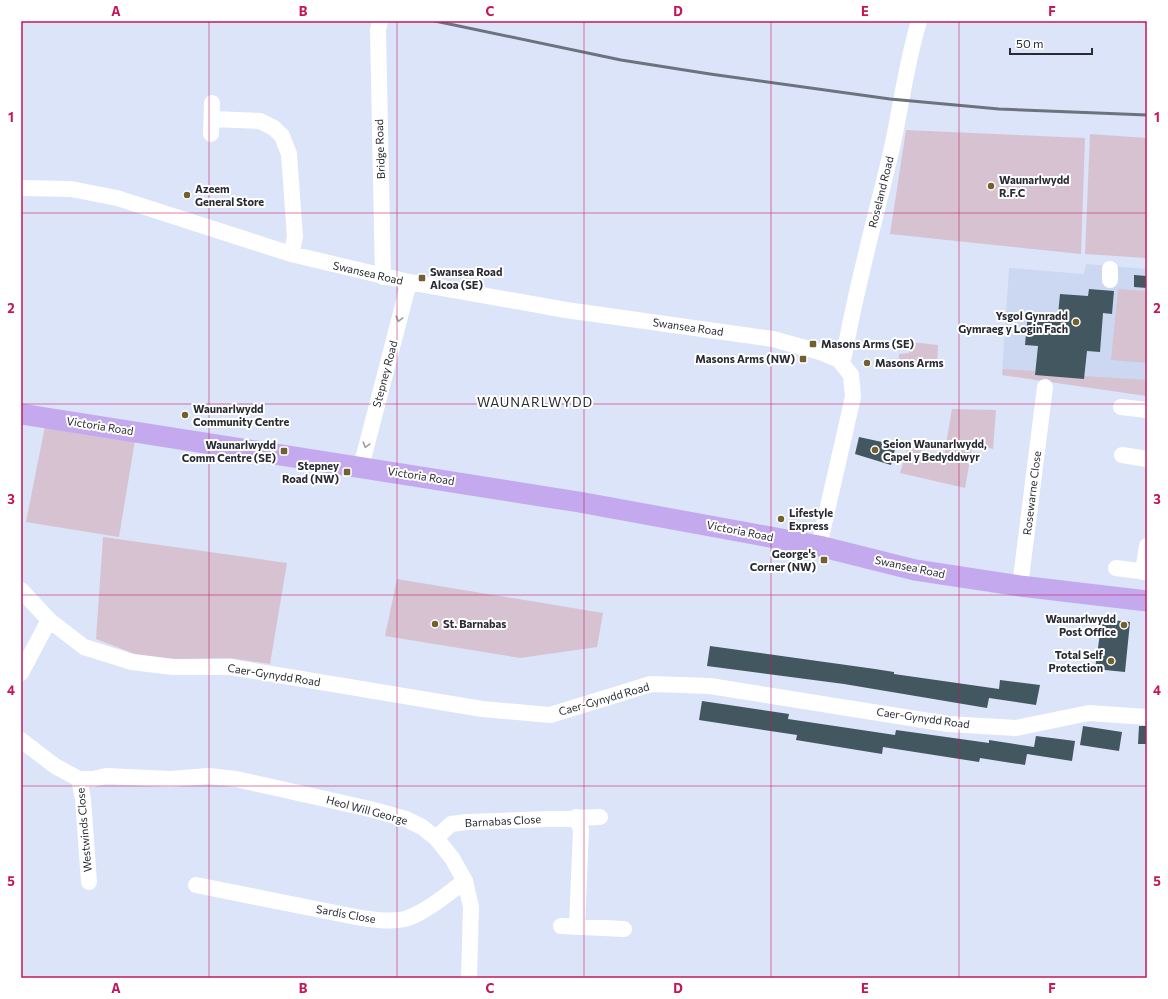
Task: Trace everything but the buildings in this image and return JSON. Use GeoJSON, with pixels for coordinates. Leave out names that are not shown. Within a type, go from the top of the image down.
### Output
{"type":"FeatureCollection","features":[{"type":"Feature","properties":{"kind":"main road","name":"Victoria Road"},"geometry":{"type":"LineString","coordinates":[[21,414],[579,502],[819,546]]}},
{"type":"Feature","properties":{"kind":"main road","name":"Swansea Road"},"geometry":{"type":"LineString","coordinates":[[819,546],[915,570],[1020,586],[1147,602]]}},
{"type":"Feature","properties":{"kind":"street","name":"Roseland Road"},"geometry":{"type":"LineString","coordinates":[[840,360],[844,356],[864,259],[891,150],[910,51],[919,21]]}},
{"type":"Feature","properties":{"kind":"street","name":"Bridge Road"},"geometry":{"type":"LineString","coordinates":[[379,26],[384,277]]}},
{"type":"Feature","properties":{"kind":"street"},"geometry":{"type":"LineString","coordinates":[[212,103],[211,127],[260,121],[274,128],[282,136],[289,154],[295,237],[291,254]]}},
{"type":"Feature","properties":{"kind":"street","name":"Swansea Road"},"geometry":{"type":"LineString","coordinates":[[21,188],[71,189],[117,198],[291,254],[384,277],[566,310],[772,339],[820,352],[840,360]]}},
{"type":"Feature","properties":{"kind":"street","name":"Stepney Road"},"geometry":{"type":"LineString","coordinates":[[361,467],[409,282]]}},
{"type":"Feature","properties":{"kind":"street"},"geometry":{"type":"LineString","coordinates":[[819,546],[853,397],[851,375],[840,360]]}},
{"type":"Feature","properties":{"kind":"street","name":"Rosewarne Close"},"geometry":{"type":"LineString","coordinates":[[1020,586],[1041,396]]}},
{"type":"Feature","properties":{"kind":"street"},"geometry":{"type":"LineString","coordinates":[[1121,407],[1147,410]]}},
{"type":"Feature","properties":{"kind":"street"},"geometry":{"type":"LineString","coordinates":[[1122,455],[1147,459]]}},
{"type":"Feature","properties":{"kind":"street"},"geometry":{"type":"LineString","coordinates":[[1116,568],[1145,572],[1147,546]]}},
{"type":"Feature","properties":{"kind":"street","name":"Caer-Gynydd Road"},"geometry":{"type":"LineString","coordinates":[[21,590],[49,620],[84,646],[132,662],[173,667],[230,667],[482,709],[550,715],[651,684],[680,684],[710,686],[948,724],[1016,728],[1089,713],[1147,717]]}},
{"type":"Feature","properties":{"kind":"street"},"geometry":{"type":"LineString","coordinates":[[21,673],[49,620]]}},
{"type":"Feature","properties":{"kind":"street","name":"Westwinds Close"},"geometry":{"type":"LineString","coordinates":[[21,740],[55,766],[79,779],[93,779],[106,776],[170,779]]}},
{"type":"Feature","properties":{"kind":"street","name":"Heol Will George"},"geometry":{"type":"LineString","coordinates":[[170,779],[208,776],[236,779],[370,809],[406,819],[422,827],[436,838],[452,858],[465,881],[471,907],[469,978]]}},
{"type":"Feature","properties":{"kind":"street","name":"Westwinds Close"},"geometry":{"type":"LineString","coordinates":[[79,779],[83,799],[89,882]]}},
{"type":"Feature","properties":{"kind":"street"},"geometry":{"type":"LineString","coordinates":[[576,817],[581,830],[577,926]]}},
{"type":"Feature","properties":{"kind":"street","name":"Barnabas Close"},"geometry":{"type":"LineString","coordinates":[[436,838],[451,824],[600,817]]}},
{"type":"Feature","properties":{"kind":"street","name":"Sardis Close"},"geometry":{"type":"LineString","coordinates":[[196,885],[219,884],[361,918],[386,921],[406,919],[422,911],[465,881]]}},
{"type":"Feature","properties":{"kind":"street"},"geometry":{"type":"LineString","coordinates":[[560,926],[624,929]]}},
{"type":"Feature","properties":{"kind":"shaded area","name":"Waunarlwydd R.F.C"},"geometry":{"type":"Polygon","coordinates":[[[906,130],[1085,138],[1081,254],[890,234],[906,130]]]}},
{"type":"Feature","properties":{"kind":"shaded area"},"geometry":{"type":"Polygon","coordinates":[[[1090,134],[1147,138],[1147,258],[1085,254],[1090,134]]]}},
{"type":"Feature","properties":{"kind":"shaded area","name":"Ysgol Gynradd Gymraeg y Login Fach"},"geometry":{"type":"Polygon","coordinates":[[[1086,264],[1147,269],[1147,396],[1002,375],[1009,268],[1084,274],[1086,264]]]}},
{"type":"Feature","properties":{"kind":"shaded area"},"geometry":{"type":"Polygon","coordinates":[[[1118,289],[1147,291],[1147,363],[1111,360],[1118,289]]]}},
{"type":"Feature","properties":{"kind":"shaded area"},"geometry":{"type":"Polygon","coordinates":[[[910,342],[938,345],[937,365],[898,365],[899,354],[909,353],[910,342]]]}},
{"type":"Feature","properties":{"kind":"shaded area"},"geometry":{"type":"Polygon","coordinates":[[[1003,369],[1035,371],[1035,375],[1084,379],[1084,376],[1147,380],[1147,396],[1002,375],[1003,369]]]}},
{"type":"Feature","properties":{"kind":"shaded area"},"geometry":{"type":"Polygon","coordinates":[[[952,409],[996,410],[993,449],[973,443],[965,488],[900,473],[908,447],[944,456],[952,409]]]}},
{"type":"Feature","properties":{"kind":"shaded area"},"geometry":{"type":"Polygon","coordinates":[[[45,426],[135,440],[119,537],[26,522],[45,426]]]}},
{"type":"Feature","properties":{"kind":"shaded area"},"geometry":{"type":"Polygon","coordinates":[[[103,537],[287,563],[270,664],[230,658],[173,659],[135,654],[96,639],[103,537]]]}},
{"type":"Feature","properties":{"kind":"shaded area"},"geometry":{"type":"Polygon","coordinates":[[[397,579],[603,613],[597,647],[520,658],[385,636],[397,579]]]}},
{"type":"Feature","properties":{"kind":"railway"},"geometry":{"type":"LineString","coordinates":[[435,21],[621,60],[890,99],[999,109],[1147,115]]}},
{"type":"Feature","properties":{"kind":"place","name":"Waunarlwydd R.F.C"},"geometry":{"type":"Point","coordinates":[991,186]}},
{"type":"Feature","properties":{"kind":"place","name":"Azeem General Store"},"geometry":{"type":"Point","coordinates":[187,195]}},
{"type":"Feature","properties":{"kind":"place","name":"Swansea Road Alcoa (SE)"},"geometry":{"type":"Point","coordinates":[422,278]}},
{"type":"Feature","properties":{"kind":"place","name":"Ysgol Gynradd Gymraeg y Login Fach"},"geometry":{"type":"Point","coordinates":[1076,322]}},
{"type":"Feature","properties":{"kind":"place","name":"Masons Arms (SE)"},"geometry":{"type":"Point","coordinates":[813,344]}},
{"type":"Feature","properties":{"kind":"place","name":"Masons Arms (NW)"},"geometry":{"type":"Point","coordinates":[803,359]}},
{"type":"Feature","properties":{"kind":"place","name":"Masons Arms"},"geometry":{"type":"Point","coordinates":[867,363]}},
{"type":"Feature","properties":{"kind":"place","name":"Waunarlwydd Community Centre"},"geometry":{"type":"Point","coordinates":[185,415]}},
{"type":"Feature","properties":{"kind":"place","name":"Seion Waunarlwydd, Capel y Bedyddwyr"},"geometry":{"type":"Point","coordinates":[875,450]}},
{"type":"Feature","properties":{"kind":"place","name":"Waunarlwydd Comm Centre (SE)"},"geometry":{"type":"Point","coordinates":[284,451]}},
{"type":"Feature","properties":{"kind":"place","name":"Stepney Road (NW)"},"geometry":{"type":"Point","coordinates":[347,472]}},
{"type":"Feature","properties":{"kind":"place","name":"Lifestyle Express"},"geometry":{"type":"Point","coordinates":[781,519]}},
{"type":"Feature","properties":{"kind":"place","name":"George's Corner (NW)"},"geometry":{"type":"Point","coordinates":[824,560]}},
{"type":"Feature","properties":{"kind":"place","name":"St. Barnabas"},"geometry":{"type":"Point","coordinates":[435,624]}},
{"type":"Feature","properties":{"kind":"place","name":"Waunarlwydd Post Office"},"geometry":{"type":"Point","coordinates":[1124,625]}},
{"type":"Feature","properties":{"kind":"place","name":"Total Self Protection"},"geometry":{"type":"Point","coordinates":[1111,661]}},
{"type":"Feature","properties":{"kind":"district","name":"WAUNARLWYDD"},"geometry":{"type":"Point","coordinates":[535,402]}}]}
